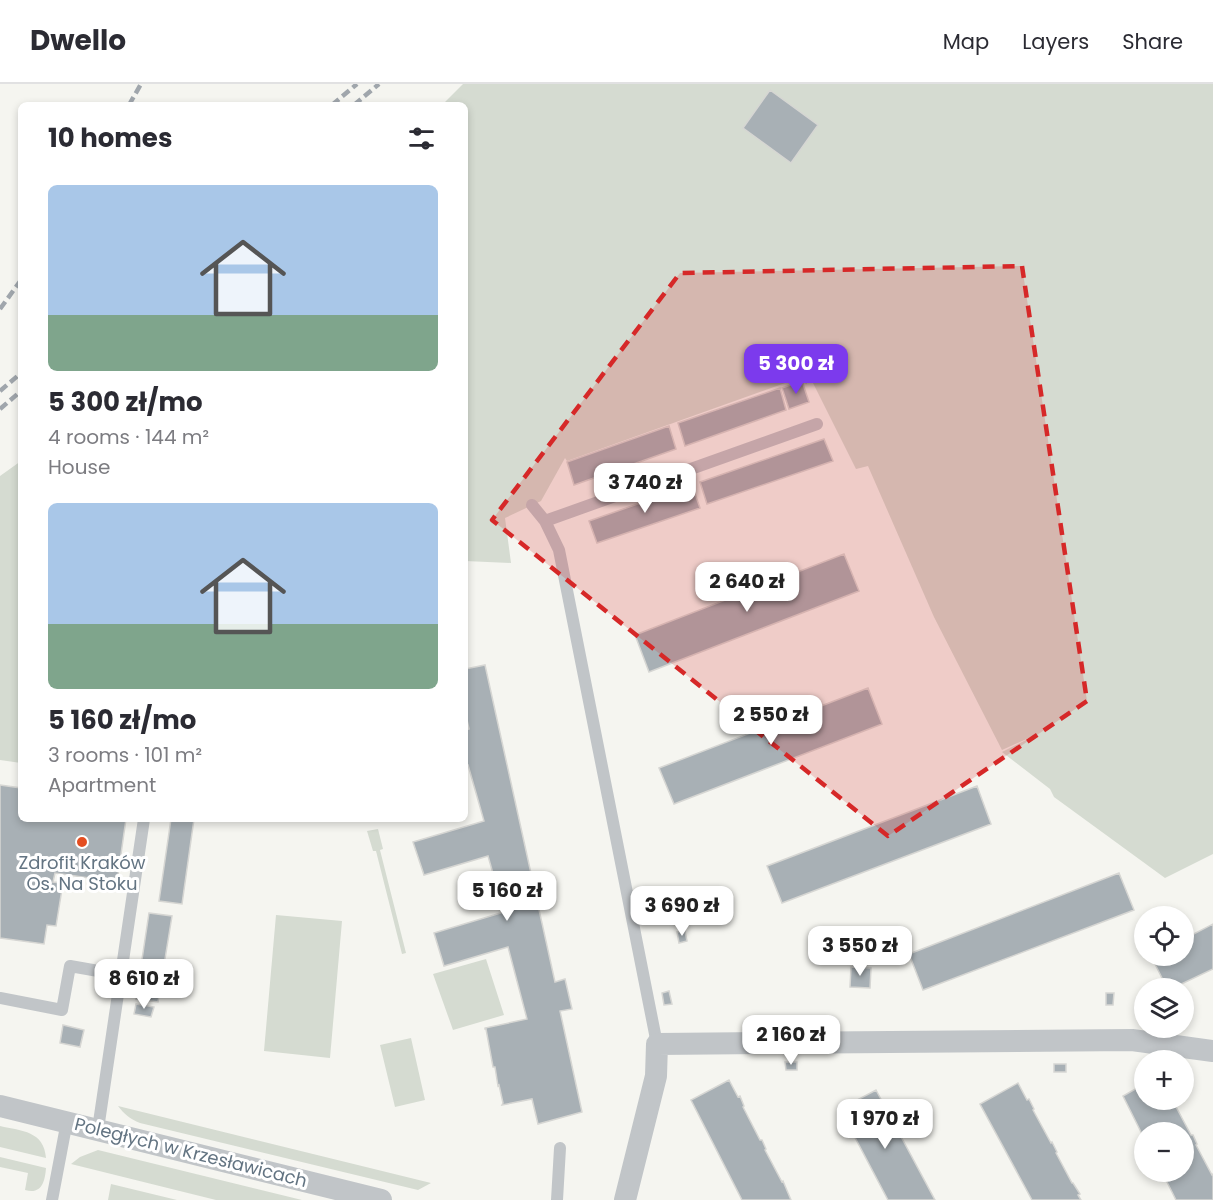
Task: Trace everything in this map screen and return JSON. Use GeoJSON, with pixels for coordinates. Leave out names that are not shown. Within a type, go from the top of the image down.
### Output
{"type":"FeatureCollection","features":[{"type":"Feature","properties":{"kind":"street"},"geometry":{"type":"LineString","coordinates":[[625,1200],[656,1076],[657,1044],[1132,1040],[1213,1051]]}},
{"type":"Feature","properties":{"kind":"street","name":"Poległych w Krzesławicach"},"geometry":{"type":"LineString","coordinates":[[0,1106],[381,1200]]}},
{"type":"Feature","properties":{"kind":"lane"},"geometry":{"type":"LineString","coordinates":[[545,521],[816,424]]}},
{"type":"Feature","properties":{"kind":"lane"},"geometry":{"type":"LineString","coordinates":[[532,505],[545,521],[559,550],[657,1044]]}},
{"type":"Feature","properties":{"kind":"lane"},"geometry":{"type":"LineString","coordinates":[[98,1129],[144,822]]}},
{"type":"Feature","properties":{"kind":"lane"},"geometry":{"type":"LineString","coordinates":[[0,999],[62,1010],[70,966],[121,975]]}},
{"type":"Feature","properties":{"kind":"lane"},"geometry":{"type":"LineString","coordinates":[[52,1200],[67,1121]]}},
{"type":"Feature","properties":{"kind":"lane"},"geometry":{"type":"LineString","coordinates":[[557,1200],[560,1148]]}},
{"type":"Feature","properties":{"kind":"highlighted area"},"geometry":{"type":"Polygon","coordinates":[[[1022,266],[1087,701],[888,836],[492,520],[680,273],[1022,266]]]}},
{"type":"Feature","properties":{"kind":"shaded area"},"geometry":{"type":"Polygon","coordinates":[[[463,84],[1213,84],[1213,854],[1165,878],[1054,797],[1050,789],[1002,752],[1040,733],[1002,750],[934,617],[868,466],[856,469],[811,379],[806,384],[802,377],[567,461],[565,458],[541,501],[505,518],[511,563],[468,561],[468,102],[445,102],[463,84]]]}},
{"type":"Feature","properties":{"kind":"shaded area"},"geometry":{"type":"Polygon","coordinates":[[[18,463],[18,763],[0,760],[0,476],[18,463]]]}},
{"type":"Feature","properties":{"kind":"shaded area"},"geometry":{"type":"Polygon","coordinates":[[[378,829],[383,849],[380,850],[406,953],[402,954],[376,851],[373,851],[367,831],[378,829]]]}},
{"type":"Feature","properties":{"kind":"shaded area"},"geometry":{"type":"Polygon","coordinates":[[[276,915],[342,921],[330,1058],[264,1051],[276,915]]]}},
{"type":"Feature","properties":{"kind":"shaded area"},"geometry":{"type":"Polygon","coordinates":[[[486,959],[504,1015],[453,1030],[433,974],[486,959]]]}},
{"type":"Feature","properties":{"kind":"shaded area"},"geometry":{"type":"Polygon","coordinates":[[[411,1038],[425,1100],[395,1107],[380,1045],[411,1038]]]}},
{"type":"Feature","properties":{"kind":"shaded area"},"geometry":{"type":"Polygon","coordinates":[[[118,1106],[431,1183],[418,1190],[140,1123],[127,1116],[118,1106]]]}},
{"type":"Feature","properties":{"kind":"shaded area"},"geometry":{"type":"Polygon","coordinates":[[[0,1126],[24,1131],[36,1137],[41,1142],[46,1158],[0,1147],[0,1126]]]}},
{"type":"Feature","properties":{"kind":"shaded area"},"geometry":{"type":"Polygon","coordinates":[[[98,1150],[302,1200],[216,1200],[71,1164],[80,1157],[98,1150]]]}},
{"type":"Feature","properties":{"kind":"shaded area"},"geometry":{"type":"Polygon","coordinates":[[[0,1157],[46,1168],[42,1186],[31,1191],[25,1190],[28,1173],[0,1167],[0,1157]]]}},
{"type":"Feature","properties":{"kind":"shaded area"},"geometry":{"type":"Polygon","coordinates":[[[111,1184],[177,1200],[108,1200],[111,1184]]]}},
{"type":"Feature","properties":{"kind":"building"},"geometry":{"type":"Polygon","coordinates":[[[770,90],[818,125],[791,163],[743,128],[770,90]]]}},
{"type":"Feature","properties":{"kind":"building"},"geometry":{"type":"Polygon","coordinates":[[[802,381],[809,402],[789,409],[782,388],[802,381]]]}},
{"type":"Feature","properties":{"kind":"building"},"geometry":{"type":"Polygon","coordinates":[[[780,388],[786,410],[685,446],[678,423],[780,388]]]}},
{"type":"Feature","properties":{"kind":"building"},"geometry":{"type":"Polygon","coordinates":[[[669,426],[676,449],[574,485],[567,462],[669,426]]]}},
{"type":"Feature","properties":{"kind":"building"},"geometry":{"type":"Polygon","coordinates":[[[824,439],[833,461],[707,504],[700,482],[824,439]]]}},
{"type":"Feature","properties":{"kind":"building"},"geometry":{"type":"Polygon","coordinates":[[[692,485],[700,508],[597,543],[589,521],[692,485]]]}},
{"type":"Feature","properties":{"kind":"building"},"geometry":{"type":"Polygon","coordinates":[[[844,554],[859,591],[649,672],[635,635],[844,554]]]}},
{"type":"Feature","properties":{"kind":"building"},"geometry":{"type":"Polygon","coordinates":[[[485,665],[555,982],[565,979],[572,1009],[560,1011],[582,1112],[538,1124],[532,1099],[502,1105],[485,1029],[527,1019],[508,947],[444,966],[434,933],[504,912],[488,856],[424,875],[413,842],[484,821],[468,765],[468,668],[485,665]]]}},
{"type":"Feature","properties":{"kind":"building"},"geometry":{"type":"Polygon","coordinates":[[[868,688],[882,724],[674,804],[659,768],[868,688]]]}},
{"type":"Feature","properties":{"kind":"building"},"geometry":{"type":"Polygon","coordinates":[[[0,785],[18,788],[18,822],[126,822],[117,882],[55,873],[53,882],[63,883],[56,926],[47,925],[44,944],[0,938],[0,785]]]}},
{"type":"Feature","properties":{"kind":"building"},"geometry":{"type":"Polygon","coordinates":[[[977,786],[991,824],[782,903],[767,866],[977,786]]]}},
{"type":"Feature","properties":{"kind":"building"},"geometry":{"type":"Polygon","coordinates":[[[171,822],[194,822],[182,904],[159,901],[171,822]]]}},
{"type":"Feature","properties":{"kind":"building"},"geometry":{"type":"Polygon","coordinates":[[[1119,873],[1134,910],[923,990],[909,954],[1119,873]]]}},
{"type":"Feature","properties":{"kind":"building"},"geometry":{"type":"Polygon","coordinates":[[[149,913],[172,916],[158,1002],[136,999],[149,913]]]}},
{"type":"Feature","properties":{"kind":"building"},"geometry":{"type":"Polygon","coordinates":[[[1213,924],[1213,969],[1194,978],[1162,978],[1156,966],[1194,966],[1194,934],[1213,924]]]}},
{"type":"Feature","properties":{"kind":"building"},"geometry":{"type":"Polygon","coordinates":[[[685,931],[687,941],[679,943],[677,932],[685,931]]]}},
{"type":"Feature","properties":{"kind":"building"},"geometry":{"type":"Polygon","coordinates":[[[851,967],[871,968],[870,988],[850,987],[851,967]]]}},
{"type":"Feature","properties":{"kind":"building"},"geometry":{"type":"Polygon","coordinates":[[[669,991],[672,1004],[664,1005],[662,993],[669,991]]]}},
{"type":"Feature","properties":{"kind":"building"},"geometry":{"type":"Polygon","coordinates":[[[1106,993],[1114,993],[1113,1005],[1106,1005],[1106,993]]]}},
{"type":"Feature","properties":{"kind":"building"},"geometry":{"type":"Polygon","coordinates":[[[136,1004],[154,1007],[151,1017],[134,1014],[136,1004]]]}},
{"type":"Feature","properties":{"kind":"building"},"geometry":{"type":"Polygon","coordinates":[[[63,1025],[84,1030],[80,1047],[60,1043],[63,1025]]]}},
{"type":"Feature","properties":{"kind":"building"},"geometry":{"type":"Polygon","coordinates":[[[785,1062],[797,1062],[797,1070],[786,1070],[785,1062]]]}},
{"type":"Feature","properties":{"kind":"building"},"geometry":{"type":"Polygon","coordinates":[[[1054,1064],[1066,1064],[1066,1072],[1054,1072],[1054,1064]]]}},
{"type":"Feature","properties":{"kind":"building"},"geometry":{"type":"Polygon","coordinates":[[[729,1080],[738,1097],[740,1096],[743,1107],[791,1200],[742,1200],[691,1100],[729,1080]]]}},
{"type":"Feature","properties":{"kind":"building"},"geometry":{"type":"Polygon","coordinates":[[[1018,1083],[1027,1100],[1029,1099],[1072,1183],[1080,1194],[1078,1195],[1081,1200],[1032,1200],[980,1104],[1018,1083]]]}},
{"type":"Feature","properties":{"kind":"building"},"geometry":{"type":"Polygon","coordinates":[[[876,1090],[935,1200],[888,1200],[840,1109],[876,1090]]]}},
{"type":"Feature","properties":{"kind":"building"},"geometry":{"type":"Polygon","coordinates":[[[1134,1090],[1134,1110],[1178,1110],[1184,1122],[1136,1122],[1123,1096],[1134,1090]]]}},
{"type":"Feature","properties":{"kind":"building"},"geometry":{"type":"Polygon","coordinates":[[[1194,1137],[1213,1174],[1213,1200],[1176,1200],[1167,1182],[1194,1182],[1194,1137]]]}},
{"type":"Feature","properties":{"kind":"railway"},"geometry":{"type":"LineString","coordinates":[[131,102],[141,84]]}},
{"type":"Feature","properties":{"kind":"railway"},"geometry":{"type":"LineString","coordinates":[[336,102],[357,84]]}},
{"type":"Feature","properties":{"kind":"railway"},"geometry":{"type":"LineString","coordinates":[[358,102],[379,84]]}},
{"type":"Feature","properties":{"kind":"railway"},"geometry":{"type":"LineString","coordinates":[[0,309],[18,284]]}},
{"type":"Feature","properties":{"kind":"railway"},"geometry":{"type":"LineString","coordinates":[[0,391],[18,376]]}},
{"type":"Feature","properties":{"kind":"railway"},"geometry":{"type":"LineString","coordinates":[[0,409],[18,394]]}},
{"type":"Feature","properties":{"kind":"place","name":"Zdrofit Kraków Os. Na Stoku"},"geometry":{"type":"Point","coordinates":[82,842]}}]}
